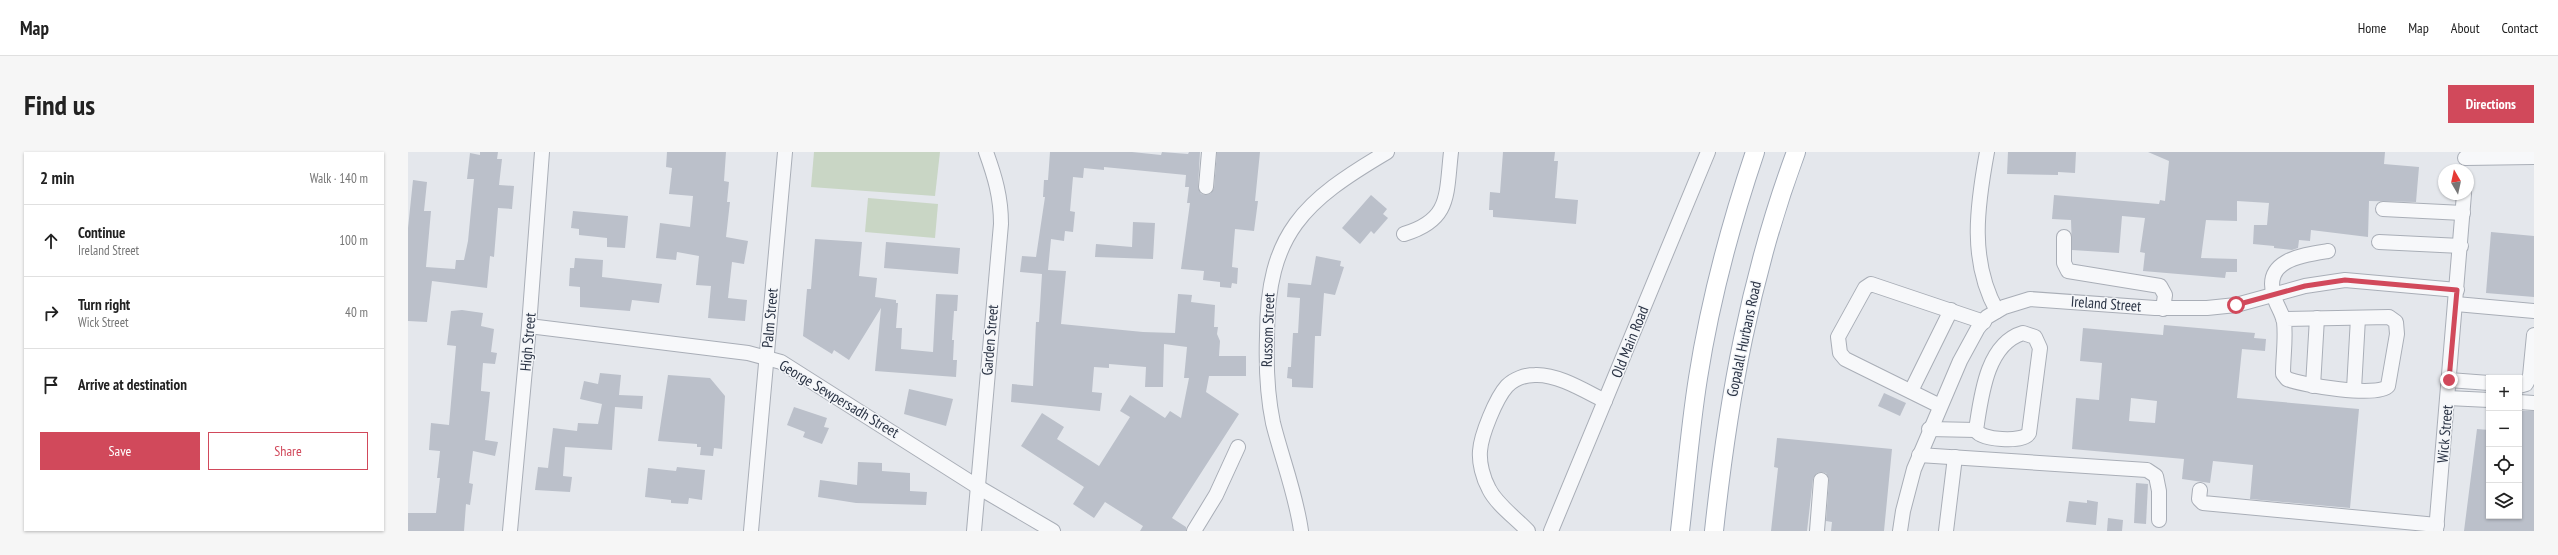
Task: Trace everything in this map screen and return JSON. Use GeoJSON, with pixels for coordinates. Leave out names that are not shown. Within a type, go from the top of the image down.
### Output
{"type":"FeatureCollection","features":[{"type":"Feature","properties":{"kind":"main road"},"geometry":{"type":"LineString","coordinates":[[1680,531],[1698,378],[1712,304],[1725,246],[1755,152]]}},
{"type":"Feature","properties":{"kind":"main road","name":"Gopalall Hurbans Road"},"geometry":{"type":"LineString","coordinates":[[1714,531],[1732,388],[1741,340],[1774,214],[1796,152]]}},
{"type":"Feature","properties":{"kind":"street","name":"High Street"},"geometry":{"type":"LineString","coordinates":[[510,531],[529,326],[542,152]]}},
{"type":"Feature","properties":{"kind":"street","name":"Palm Street"},"geometry":{"type":"LineString","coordinates":[[751,531],[785,152]]}},
{"type":"Feature","properties":{"kind":"street","name":"Garden Street"},"geometry":{"type":"LineString","coordinates":[[974,531],[1001,216],[1001,201],[997,181],[986,152]]}},
{"type":"Feature","properties":{"kind":"street"},"geometry":{"type":"LineString","coordinates":[[1206,187],[1209,152]]}},
{"type":"Feature","properties":{"kind":"street","name":"Russom Street"},"geometry":{"type":"LineString","coordinates":[[1301,531],[1291,482],[1274,423],[1268,394],[1267,295],[1285,238],[1299,217],[1318,198],[1346,176],[1387,152]]}},
{"type":"Feature","properties":{"kind":"street"},"geometry":{"type":"LineString","coordinates":[[1404,234],[1428,225],[1441,209],[1446,196],[1451,152]]}},
{"type":"Feature","properties":{"kind":"street","name":"Old Main Road"},"geometry":{"type":"LineString","coordinates":[[1551,531],[1708,152]]}},
{"type":"Feature","properties":{"kind":"street"},"geometry":{"type":"LineString","coordinates":[[1987,152],[1978,207],[1978,252],[1986,292],[1997,311]]}},
{"type":"Feature","properties":{"kind":"street"},"geometry":{"type":"LineString","coordinates":[[2465,160],[2528,156]]}},
{"type":"Feature","properties":{"kind":"street","name":"Wick Street"},"geometry":{"type":"LineString","coordinates":[[2436,528],[2457,297],[2464,200]]}},
{"type":"Feature","properties":{"kind":"street"},"geometry":{"type":"LineString","coordinates":[[2383,209],[2464,213]]}},
{"type":"Feature","properties":{"kind":"street"},"geometry":{"type":"LineString","coordinates":[[2064,237],[2064,263],[2068,271],[2160,286],[2165,295],[2163,309]]}},
{"type":"Feature","properties":{"kind":"street"},"geometry":{"type":"LineString","coordinates":[[2380,242],[2461,246]]}},
{"type":"Feature","properties":{"kind":"street"},"geometry":{"type":"LineString","coordinates":[[2283,319],[2389,317],[2396,322],[2397,334],[2388,386],[2378,392],[2313,386],[2286,379],[2283,374],[2283,319],[2274,296],[2275,274],[2281,264],[2303,255],[2328,251]]}},
{"type":"Feature","properties":{"kind":"street","name":"Ireland Street"},"geometry":{"type":"LineString","coordinates":[[1900,531],[1903,511],[1919,455],[1929,429],[1960,362],[1984,322],[1997,311],[2014,302],[2030,299],[2187,310],[2236,305],[2274,296],[2305,286],[2345,280],[2457,297],[2534,311]]}},
{"type":"Feature","properties":{"kind":"street"},"geometry":{"type":"LineString","coordinates":[[1940,406],[1845,359],[1840,353],[1838,337],[1865,288],[1872,284],[1984,322]]}},
{"type":"Feature","properties":{"kind":"street"},"geometry":{"type":"LineString","coordinates":[[1911,391],[1951,310]]}},
{"type":"Feature","properties":{"kind":"street"},"geometry":{"type":"LineString","coordinates":[[2313,386],[2317,318]]}},
{"type":"Feature","properties":{"kind":"street"},"geometry":{"type":"LineString","coordinates":[[2354,390],[2358,318]]}},
{"type":"Feature","properties":{"kind":"street","name":"George Sewpersadh Street"},"geometry":{"type":"LineString","coordinates":[[529,326],[719,349],[767,358],[801,373],[978,487],[1052,531]]}},
{"type":"Feature","properties":{"kind":"street"},"geometry":{"type":"LineString","coordinates":[[1929,429],[1976,430],[1982,436],[2016,440],[2023,439],[2029,433],[2040,348],[2031,334],[2023,333],[2006,341],[1995,357],[1982,391],[1976,430]]}},
{"type":"Feature","properties":{"kind":"street"},"geometry":{"type":"LineString","coordinates":[[2522,385],[2526,384],[2530,376],[2534,335]]}},
{"type":"Feature","properties":{"kind":"street"},"geometry":{"type":"LineString","coordinates":[[1528,531],[1489,490],[1483,470],[1480,450],[1483,435],[1498,400],[1507,387],[1516,380],[1536,375],[1551,377],[1605,401]]}},
{"type":"Feature","properties":{"kind":"street"},"geometry":{"type":"LineString","coordinates":[[2449,380],[2486,383]]}},
{"type":"Feature","properties":{"kind":"street"},"geometry":{"type":"LineString","coordinates":[[2448,398],[2486,400]]}},
{"type":"Feature","properties":{"kind":"street"},"geometry":{"type":"LineString","coordinates":[[2522,402],[2534,403]]}},
{"type":"Feature","properties":{"kind":"street"},"geometry":{"type":"LineString","coordinates":[[1194,531],[1216,495],[1238,447]]}},
{"type":"Feature","properties":{"kind":"street"},"geometry":{"type":"LineString","coordinates":[[1919,455],[2147,470],[2156,476],[2158,483],[2159,520]]}},
{"type":"Feature","properties":{"kind":"street"},"geometry":{"type":"LineString","coordinates":[[1946,531],[1955,457]]}},
{"type":"Feature","properties":{"kind":"street"},"geometry":{"type":"LineString","coordinates":[[1817,531],[1820,480]]}},
{"type":"Feature","properties":{"kind":"street"},"geometry":{"type":"LineString","coordinates":[[2200,490],[2199,499],[2203,503],[2436,528]]}},
{"type":"Feature","properties":{"kind":"green space"},"geometry":{"type":"Polygon","coordinates":[[[814,152],[940,152],[935,196],[811,187],[814,152]]]}},
{"type":"Feature","properties":{"kind":"green space"},"geometry":{"type":"Polygon","coordinates":[[[868,198],[938,204],[935,238],[865,232],[868,198]]]}},
{"type":"Feature","properties":{"kind":"building"},"geometry":{"type":"Polygon","coordinates":[[[480,152],[498,152],[497,159],[502,159],[499,185],[514,186],[512,209],[498,208],[494,257],[490,256],[487,288],[432,281],[427,322],[408,321],[408,228],[413,180],[427,182],[424,211],[431,211],[426,267],[455,269],[456,260],[464,260],[468,241],[474,179],[467,179],[470,153],[480,155],[480,152]]]}},
{"type":"Feature","properties":{"kind":"building"},"geometry":{"type":"Polygon","coordinates":[[[667,152],[726,152],[724,181],[729,182],[727,202],[730,202],[726,237],[748,241],[744,264],[732,262],[728,298],[747,300],[745,321],[708,318],[711,286],[696,285],[699,256],[677,252],[676,260],[656,258],[660,223],[690,227],[693,196],[669,194],[672,168],[666,167],[667,152]]]}},
{"type":"Feature","properties":{"kind":"building"},"geometry":{"type":"Polygon","coordinates":[[[1050,152],[1132,152],[1161,155],[1162,152],[1188,154],[1189,152],[1200,152],[1198,187],[1201,194],[1206,195],[1210,194],[1214,188],[1217,152],[1260,152],[1255,201],[1258,201],[1254,231],[1235,229],[1232,267],[1238,268],[1237,284],[1232,283],[1231,288],[1220,287],[1220,282],[1203,280],[1204,271],[1181,269],[1190,203],[1187,203],[1189,187],[1185,187],[1186,175],[1104,167],[1104,170],[1084,168],[1083,178],[1073,177],[1070,211],[1075,212],[1073,232],[1065,231],[1064,241],[1051,239],[1048,270],[1066,271],[1061,324],[1143,332],[1175,333],[1178,294],[1192,295],[1191,302],[1215,305],[1214,327],[1218,327],[1217,334],[1220,341],[1219,356],[1246,356],[1246,376],[1209,376],[1206,392],[1239,414],[1172,518],[1186,527],[1186,531],[1140,531],[1143,526],[1105,502],[1094,518],[1073,504],[1084,487],[1021,446],[1042,413],[1064,427],[1057,439],[1099,466],[1130,417],[1120,411],[1130,395],[1165,418],[1170,411],[1181,418],[1189,378],[1184,378],[1187,347],[1164,344],[1163,387],[1145,387],[1146,367],[1109,364],[1109,368],[1094,367],[1092,392],[1102,393],[1100,411],[1011,402],[1012,384],[1033,386],[1036,322],[1039,322],[1042,274],[1020,272],[1022,256],[1036,257],[1045,197],[1043,197],[1044,180],[1048,180],[1050,152]]]}},
{"type":"Feature","properties":{"kind":"building"},"geometry":{"type":"Polygon","coordinates":[[[1503,152],[1555,152],[1554,161],[1558,161],[1555,198],[1578,200],[1576,224],[1493,217],[1493,210],[1489,210],[1490,192],[1500,193],[1503,152]]]}},
{"type":"Feature","properties":{"kind":"building"},"geometry":{"type":"Polygon","coordinates":[[[2008,152],[2076,152],[2075,173],[2058,172],[2058,175],[2007,174],[2008,152]]]}},
{"type":"Feature","properties":{"kind":"building"},"geometry":{"type":"Polygon","coordinates":[[[2148,152],[2385,152],[2384,164],[2419,167],[2416,202],[2369,201],[2368,237],[2311,230],[2310,241],[2299,240],[2298,248],[2292,250],[2274,248],[2274,246],[2253,244],[2254,225],[2267,225],[2269,203],[2237,201],[2237,221],[2206,220],[2201,258],[2237,259],[2237,272],[2226,272],[2225,278],[2143,271],[2145,253],[2140,252],[2145,218],[2122,216],[2119,253],[2072,250],[2071,220],[2052,219],[2054,195],[2159,204],[2160,200],[2165,201],[2169,161],[2148,152]]]}},
{"type":"Feature","properties":{"kind":"building"},"geometry":{"type":"Polygon","coordinates":[[[1371,195],[1387,209],[1383,214],[1388,218],[1374,234],[1371,231],[1360,244],[1342,228],[1371,195]]]}},
{"type":"Feature","properties":{"kind":"building"},"geometry":{"type":"Polygon","coordinates":[[[573,211],[628,216],[625,248],[607,247],[607,238],[579,235],[579,229],[571,228],[573,211]]]}},
{"type":"Feature","properties":{"kind":"building"},"geometry":{"type":"Polygon","coordinates":[[[1133,222],[1155,223],[1153,259],[1095,257],[1096,244],[1132,247],[1133,222]]]}},
{"type":"Feature","properties":{"kind":"building"},"geometry":{"type":"Polygon","coordinates":[[[2491,232],[2534,236],[2534,297],[2486,293],[2491,232]]]}},
{"type":"Feature","properties":{"kind":"building"},"geometry":{"type":"Polygon","coordinates":[[[815,239],[862,242],[859,276],[877,278],[875,297],[896,300],[896,303],[898,303],[896,328],[902,328],[901,349],[933,352],[936,294],[958,295],[957,311],[954,311],[952,340],[954,340],[953,360],[957,360],[956,377],[875,371],[881,308],[849,360],[834,350],[832,354],[803,336],[807,289],[811,289],[815,239]]]}},
{"type":"Feature","properties":{"kind":"building"},"geometry":{"type":"Polygon","coordinates":[[[886,242],[960,248],[958,274],[884,268],[886,242]]]}},
{"type":"Feature","properties":{"kind":"building"},"geometry":{"type":"Polygon","coordinates":[[[1316,256],[1341,261],[1340,266],[1344,267],[1335,295],[1324,293],[1321,336],[1315,336],[1313,388],[1292,387],[1292,379],[1287,378],[1288,367],[1291,367],[1293,333],[1298,333],[1300,298],[1287,297],[1288,283],[1311,285],[1316,256]]]}},
{"type":"Feature","properties":{"kind":"building"},"geometry":{"type":"Polygon","coordinates":[[[575,258],[603,260],[602,277],[662,284],[659,303],[632,300],[630,311],[580,307],[580,287],[569,286],[570,268],[574,268],[575,258]]]}},
{"type":"Feature","properties":{"kind":"building"},"geometry":{"type":"Polygon","coordinates":[[[462,310],[483,313],[481,326],[494,329],[491,352],[497,353],[495,364],[483,363],[481,391],[490,392],[485,440],[498,442],[495,456],[473,451],[469,483],[473,484],[470,505],[466,504],[464,531],[408,531],[408,513],[436,513],[440,478],[437,478],[440,451],[429,450],[431,423],[449,425],[456,346],[447,345],[451,311],[462,310]]]}},
{"type":"Feature","properties":{"kind":"building"},"geometry":{"type":"Polygon","coordinates":[[[2164,325],[2255,333],[2254,338],[2266,339],[2265,351],[2242,349],[2237,398],[2359,409],[2350,508],[2250,499],[2253,465],[2213,461],[2210,483],[2182,479],[2184,459],[2072,449],[2076,398],[2099,400],[2102,363],[2080,361],[2083,328],[2163,335],[2164,325]],[[2131,398],[2129,421],[2155,423],[2157,401],[2131,398]]]}},
{"type":"Feature","properties":{"kind":"building"},"geometry":{"type":"Polygon","coordinates":[[[600,373],[621,375],[619,395],[643,396],[642,409],[615,407],[612,450],[565,447],[563,476],[572,477],[570,492],[535,490],[538,467],[548,468],[553,428],[577,431],[578,423],[598,424],[602,404],[580,399],[584,381],[598,384],[600,373]]]}},
{"type":"Feature","properties":{"kind":"building"},"geometry":{"type":"Polygon","coordinates":[[[668,375],[710,378],[725,396],[722,449],[714,448],[713,456],[700,455],[701,447],[697,447],[697,444],[658,441],[668,375]]]}},
{"type":"Feature","properties":{"kind":"building"},"geometry":{"type":"Polygon","coordinates":[[[909,389],[953,399],[946,426],[904,414],[909,389]]]}},
{"type":"Feature","properties":{"kind":"building"},"geometry":{"type":"Polygon","coordinates":[[[1884,393],[1906,403],[1900,416],[1878,406],[1884,393]]]}},
{"type":"Feature","properties":{"kind":"building"},"geometry":{"type":"Polygon","coordinates":[[[794,407],[827,418],[824,427],[829,428],[822,444],[803,437],[805,432],[787,425],[794,407]]]}},
{"type":"Feature","properties":{"kind":"building"},"geometry":{"type":"Polygon","coordinates":[[[2522,411],[2534,411],[2534,531],[2464,531],[2477,429],[2486,430],[2486,519],[2522,519],[2522,411]]]}},
{"type":"Feature","properties":{"kind":"building"},"geometry":{"type":"Polygon","coordinates":[[[1777,438],[1892,449],[1884,531],[1831,531],[1832,522],[1826,521],[1829,480],[1826,473],[1821,472],[1817,473],[1813,479],[1807,531],[1771,531],[1778,468],[1774,467],[1777,438]]]}},
{"type":"Feature","properties":{"kind":"building"},"geometry":{"type":"Polygon","coordinates":[[[858,462],[882,463],[882,471],[910,473],[910,491],[927,492],[926,505],[856,503],[818,497],[820,480],[857,485],[858,462]]]}},
{"type":"Feature","properties":{"kind":"building"},"geometry":{"type":"Polygon","coordinates":[[[677,467],[705,470],[702,500],[689,498],[688,504],[671,503],[671,500],[645,497],[648,468],[676,471],[677,467]]]}},
{"type":"Feature","properties":{"kind":"building"},"geometry":{"type":"Polygon","coordinates":[[[2136,483],[2148,484],[2146,524],[2134,523],[2136,483]]]}},
{"type":"Feature","properties":{"kind":"building"},"geometry":{"type":"Polygon","coordinates":[[[2087,500],[2098,502],[2096,525],[2066,522],[2069,501],[2087,503],[2087,500]]]}},
{"type":"Feature","properties":{"kind":"building"},"geometry":{"type":"Polygon","coordinates":[[[2108,518],[2123,520],[2122,531],[2107,531],[2108,518]]]}},
{"type":"Feature","properties":{"kind":"route"},"geometry":{"type":"LineString","coordinates":[[2236,305],[2274,296],[2305,286],[2345,280],[2457,290],[2449,380]]}}]}
